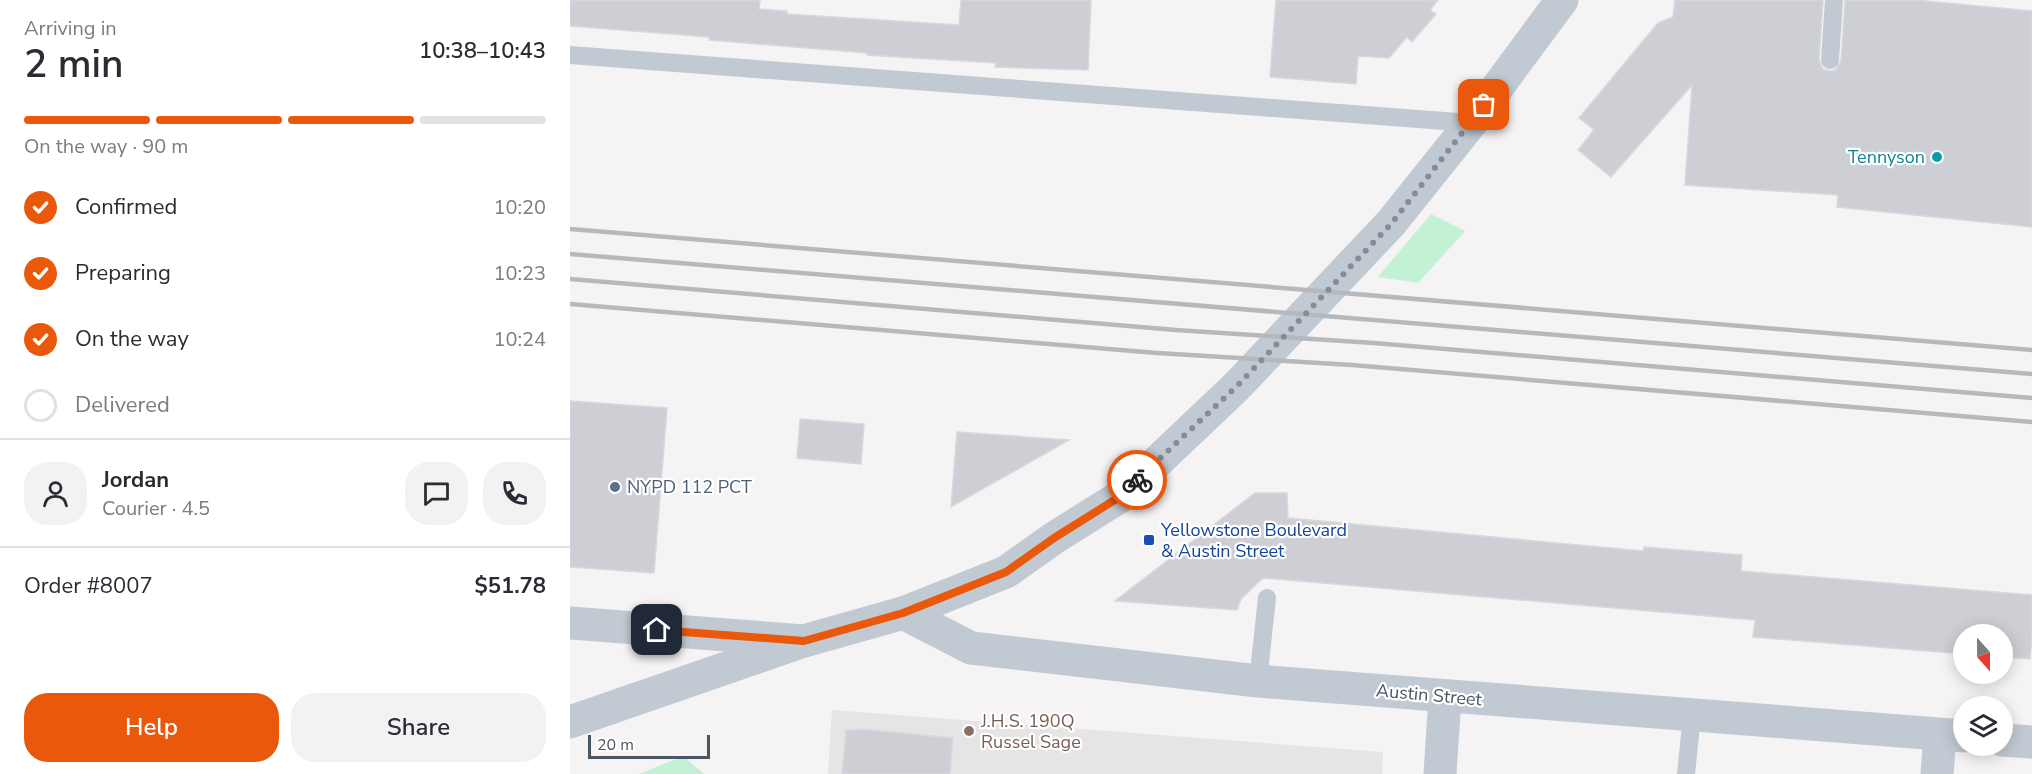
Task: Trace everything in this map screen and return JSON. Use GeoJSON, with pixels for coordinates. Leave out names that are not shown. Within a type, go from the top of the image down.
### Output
{"type":"FeatureCollection","features":[{"type":"Feature","properties":{"kind":"street"},"geometry":{"type":"LineString","coordinates":[[570,722],[804,641],[903,613],[1006,572],[1054,538],[1121,496],[1237,386],[1391,224],[1471,123],[1562,0]]}},
{"type":"Feature","properties":{"kind":"street","name":"Austin Street"},"geometry":{"type":"LineString","coordinates":[[903,613],[971,648],[1258,681],[1952,735]]}},
{"type":"Feature","properties":{"kind":"street"},"geometry":{"type":"LineString","coordinates":[[570,623],[804,641]]}},
{"type":"Feature","properties":{"kind":"street"},"geometry":{"type":"LineString","coordinates":[[1440,774],[1446,696]]}},
{"type":"Feature","properties":{"kind":"street"},"geometry":{"type":"LineString","coordinates":[[1937,774],[1952,735]]}},
{"type":"Feature","properties":{"kind":"street"},"geometry":{"type":"LineString","coordinates":[[2013,741],[2032,742]]}},
{"type":"Feature","properties":{"kind":"lane"},"geometry":{"type":"LineString","coordinates":[[1830,60],[1834,0]]}},
{"type":"Feature","properties":{"kind":"lane"},"geometry":{"type":"LineString","coordinates":[[570,55],[1471,123]]}},
{"type":"Feature","properties":{"kind":"lane"},"geometry":{"type":"LineString","coordinates":[[1258,681],[1267,598]]}},
{"type":"Feature","properties":{"kind":"lane"},"geometry":{"type":"LineString","coordinates":[[1686,774],[1692,715]]}},
{"type":"Feature","properties":{"kind":"shaded area","name":"J.H.S. 190Q Russel Sage"},"geometry":{"type":"Polygon","coordinates":[[[832,710],[1383,752],[1382,774],[828,774],[832,710]]]}},
{"type":"Feature","properties":{"kind":"green space"},"geometry":{"type":"Polygon","coordinates":[[[1431,214],[1465,231],[1418,283],[1378,277],[1431,214]]]}},
{"type":"Feature","properties":{"kind":"green space"},"geometry":{"type":"Polygon","coordinates":[[[683,756],[704,774],[639,774],[683,756]]]}},
{"type":"Feature","properties":{"kind":"building"},"geometry":{"type":"Polygon","coordinates":[[[570,0],[760,0],[759,9],[787,11],[787,14],[959,25],[961,0],[1091,0],[1088,70],[995,67],[996,63],[867,55],[867,53],[709,40],[709,37],[570,26],[570,0]]]}},
{"type":"Feature","properties":{"kind":"building"},"geometry":{"type":"Polygon","coordinates":[[[1276,0],[1438,0],[1430,10],[1436,14],[1412,42],[1407,37],[1389,58],[1358,56],[1356,84],[1270,77],[1276,0]]]}},
{"type":"Feature","properties":{"kind":"building"},"geometry":{"type":"Polygon","coordinates":[[[1675,0],[1823,0],[1819,60],[1823,69],[1830,71],[1835,70],[1841,61],[1845,0],[1915,0],[2032,11],[2032,227],[1837,207],[1838,195],[1685,185],[1692,85],[1611,177],[1578,150],[1594,130],[1579,118],[1658,23],[1673,17],[1675,0]]]}},
{"type":"Feature","properties":{"kind":"building","name":"NYPD 112 PCT"},"geometry":{"type":"Polygon","coordinates":[[[570,401],[667,408],[654,573],[570,567],[570,401]]]}},
{"type":"Feature","properties":{"kind":"building"},"geometry":{"type":"Polygon","coordinates":[[[800,419],[864,424],[861,464],[797,458],[800,419]]]}},
{"type":"Feature","properties":{"kind":"building"},"geometry":{"type":"Polygon","coordinates":[[[957,432],[1069,440],[951,507],[957,432]]]}},
{"type":"Feature","properties":{"kind":"building"},"geometry":{"type":"Polygon","coordinates":[[[1255,493],[1287,493],[1288,518],[1643,551],[1644,547],[1742,555],[1741,571],[2032,595],[2032,638],[2030,659],[2013,658],[2013,624],[1953,624],[1953,653],[1753,637],[1755,620],[1263,578],[1241,599],[1237,610],[1115,601],[1255,493]]]}},
{"type":"Feature","properties":{"kind":"building"},"geometry":{"type":"Polygon","coordinates":[[[859,729],[953,738],[950,774],[842,774],[846,730],[859,729]]]}},
{"type":"Feature","properties":{"kind":"railway"},"geometry":{"type":"LineString","coordinates":[[570,229],[2032,350]]}},
{"type":"Feature","properties":{"kind":"railway"},"geometry":{"type":"LineString","coordinates":[[570,254],[2032,374]]}},
{"type":"Feature","properties":{"kind":"railway"},"geometry":{"type":"LineString","coordinates":[[570,279],[2032,398]]}},
{"type":"Feature","properties":{"kind":"railway"},"geometry":{"type":"LineString","coordinates":[[570,304],[1157,353],[1352,365],[2032,422]]}},
{"type":"Feature","properties":{"kind":"way so far"},"geometry":{"type":"LineString","coordinates":[[1137,480],[1237,386],[1391,224],[1484,105]]}},
{"type":"Feature","properties":{"kind":"place","name":"Tennyson"},"geometry":{"type":"Point","coordinates":[1937,157]}},
{"type":"Feature","properties":{"kind":"place","name":"NYPD 112 PCT"},"geometry":{"type":"Point","coordinates":[615,487]}},
{"type":"Feature","properties":{"kind":"place","name":"Yellowstone Boulevard & Austin Street"},"geometry":{"type":"Point","coordinates":[1149,540]}},
{"type":"Feature","properties":{"kind":"place","name":"J.H.S. 190Q Russel Sage"},"geometry":{"type":"Point","coordinates":[969,731]}},
{"type":"Feature","properties":{"kind":"route"},"geometry":{"type":"LineString","coordinates":[[657,630],[804,641],[903,613],[1006,572],[1054,538],[1121,496],[1137,480]]}}]}
